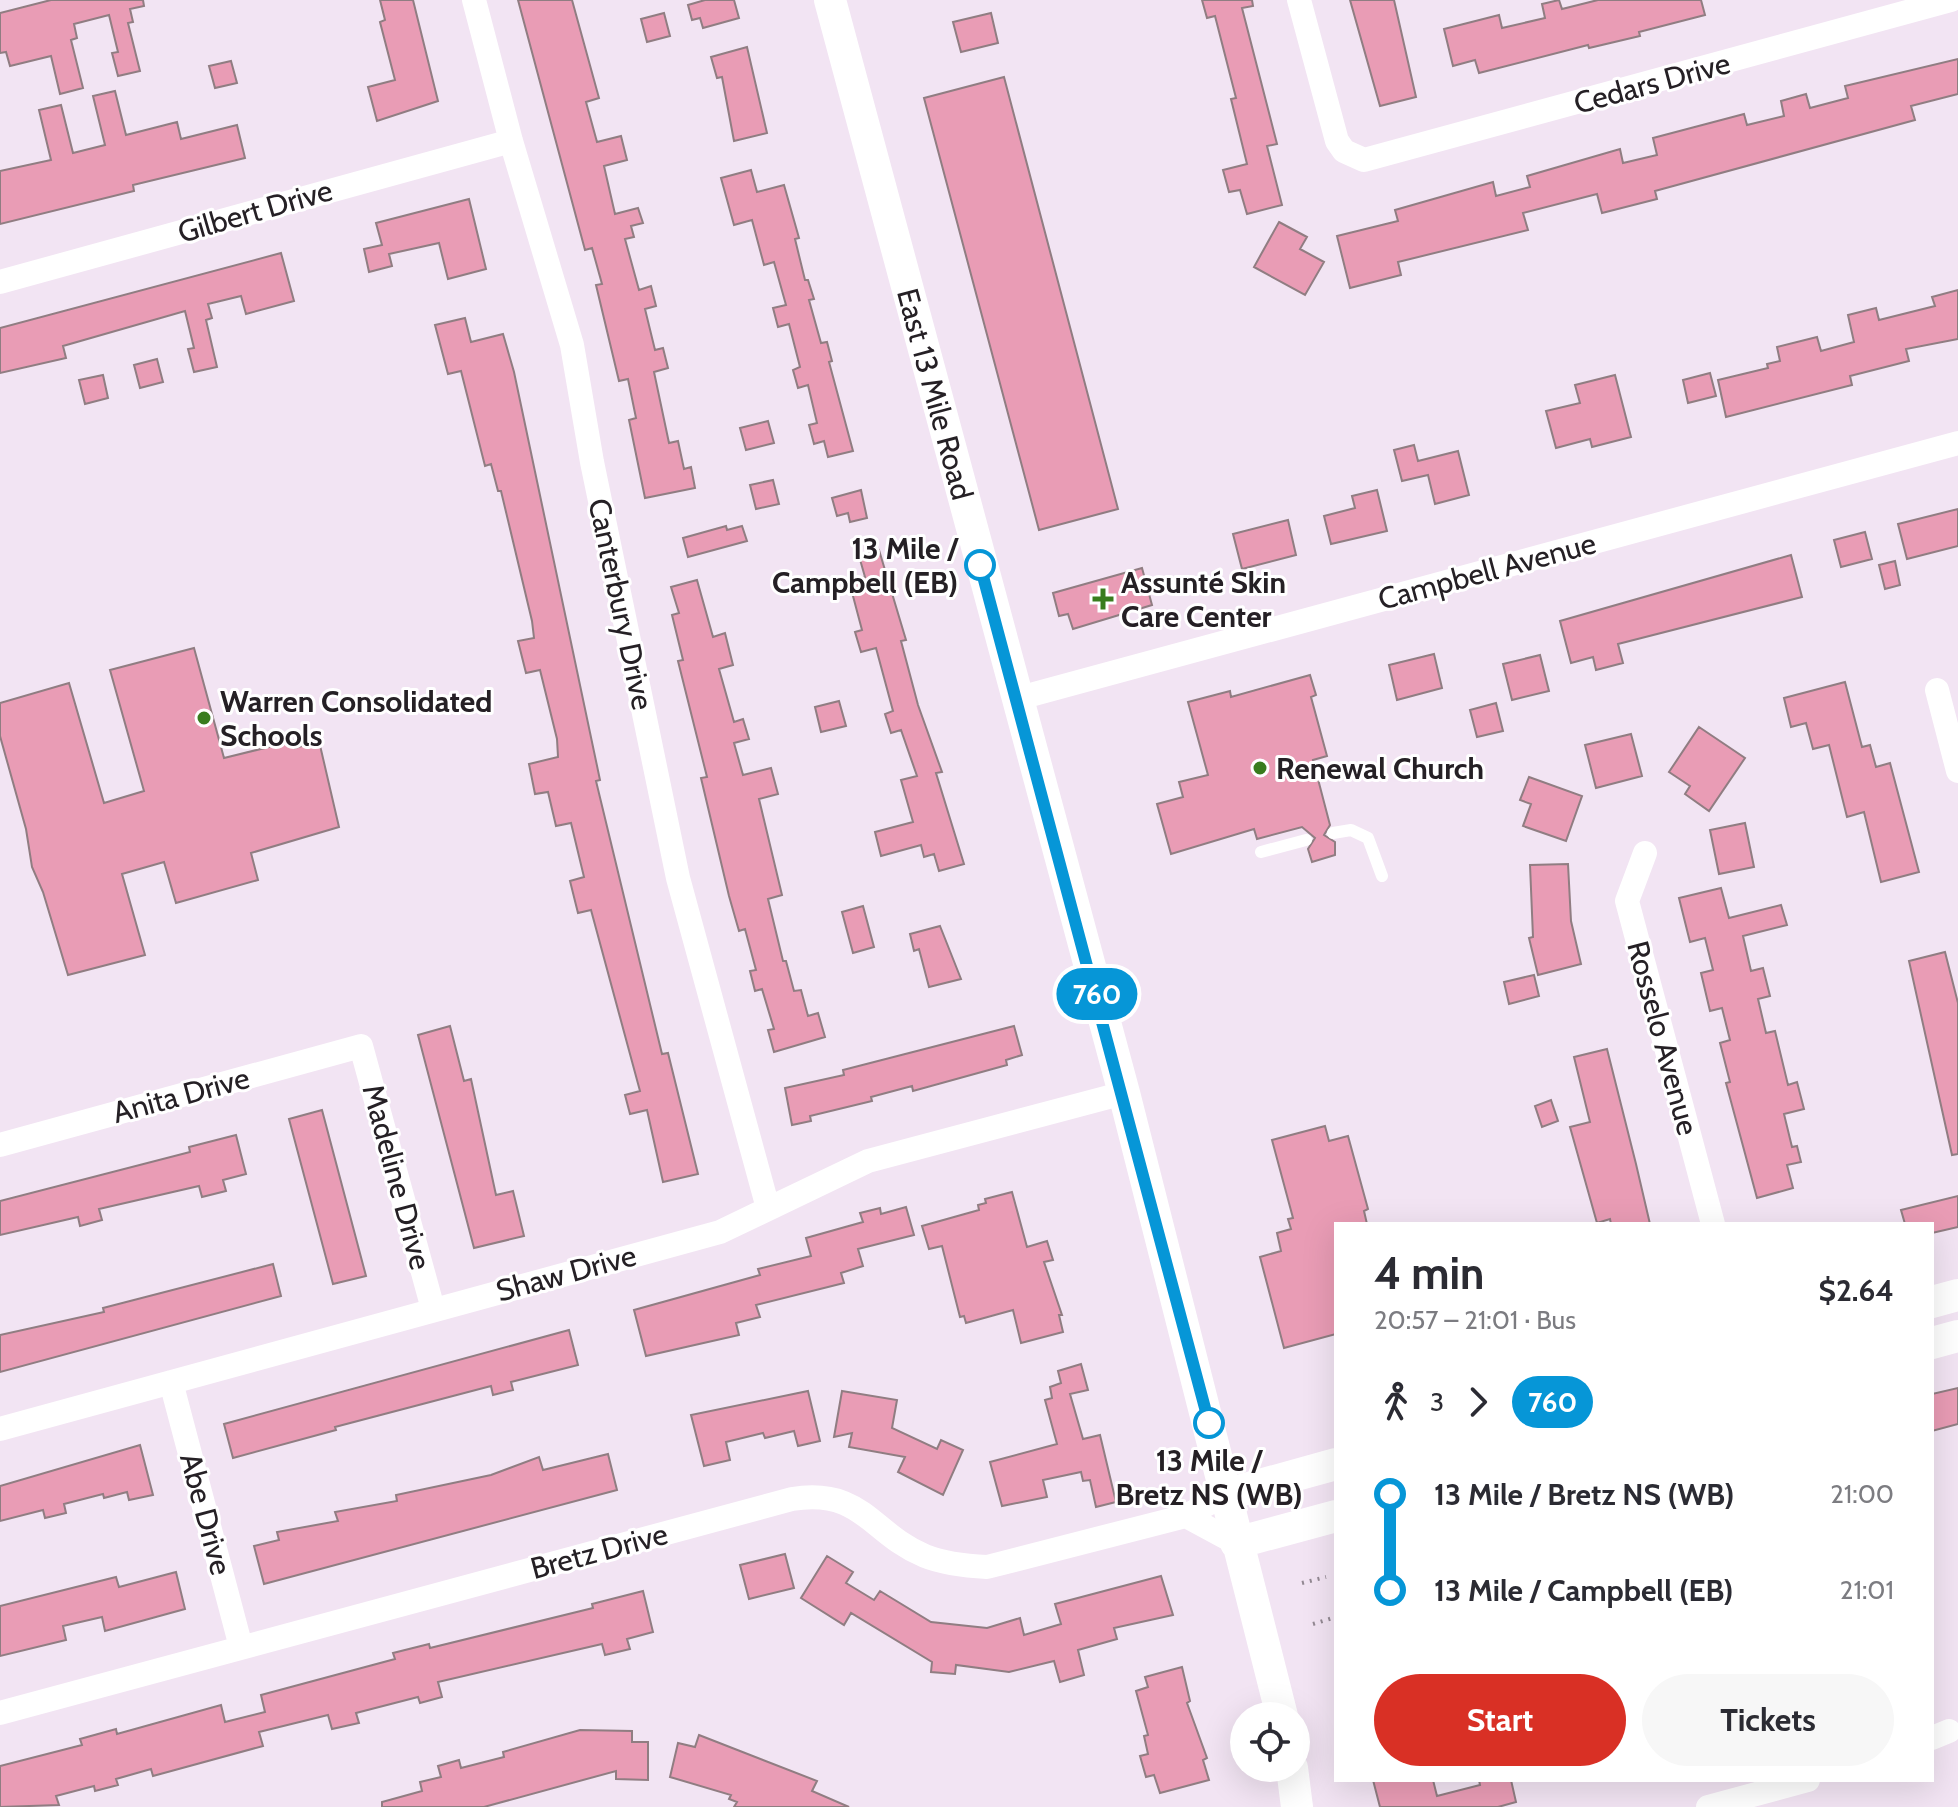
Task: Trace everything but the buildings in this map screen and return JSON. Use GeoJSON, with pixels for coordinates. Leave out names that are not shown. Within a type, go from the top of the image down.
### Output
{"type":"FeatureCollection","features":[{"type":"Feature","properties":{"kind":"main road","name":"East 13 Mile Road"},"geometry":{"type":"LineString","coordinates":[[830,0],[1124,1093],[1278,1702]]}},
{"type":"Feature","properties":{"kind":"main road"},"geometry":{"type":"LineString","coordinates":[[1934,1301],[1958,1295]]}},
{"type":"Feature","properties":{"kind":"main road"},"geometry":{"type":"LineString","coordinates":[[1934,1342],[1958,1336]]}},
{"type":"Feature","properties":{"kind":"main road"},"geometry":{"type":"LineString","coordinates":[[1224,1495],[1334,1465]]}},
{"type":"Feature","properties":{"kind":"main road"},"geometry":{"type":"LineString","coordinates":[[1236,1543],[1334,1517]]}},
{"type":"Feature","properties":{"kind":"main road"},"geometry":{"type":"LineString","coordinates":[[1294,1782],[1297,1807]]}},
{"type":"Feature","properties":{"kind":"street","name":"Canterbury Drive"},"geometry":{"type":"LineString","coordinates":[[474,0],[511,141],[572,345],[592,462],[678,878],[768,1208]]}},
{"type":"Feature","properties":{"kind":"street","name":"Cedars Drive"},"geometry":{"type":"LineString","coordinates":[[1299,0],[1337,141],[1352,156],[1374,159],[1951,0]]}},
{"type":"Feature","properties":{"kind":"street","name":"Gilbert Drive"},"geometry":{"type":"LineString","coordinates":[[0,282],[511,141]]}},
{"type":"Feature","properties":{"kind":"street","name":"Campbell Avenue"},"geometry":{"type":"LineString","coordinates":[[1016,699],[1958,443]]}},
{"type":"Feature","properties":{"kind":"street"},"geometry":{"type":"LineString","coordinates":[[1937,690],[1958,771]]}},
{"type":"Feature","properties":{"kind":"street","name":"Rosselo Avenue"},"geometry":{"type":"LineString","coordinates":[[1645,853],[1627,901],[1712,1222]]}},
{"type":"Feature","properties":{"kind":"street","name":"Anita Drive"},"geometry":{"type":"LineString","coordinates":[[0,1145],[361,1046]]}},
{"type":"Feature","properties":{"kind":"street","name":"Madeline Drive"},"geometry":{"type":"LineString","coordinates":[[361,1046],[433,1309]]}},
{"type":"Feature","properties":{"kind":"street","name":"Shaw Drive"},"geometry":{"type":"LineString","coordinates":[[0,1429],[720,1232],[868,1161],[1124,1093]]}},
{"type":"Feature","properties":{"kind":"street","name":"Abe Drive"},"geometry":{"type":"LineString","coordinates":[[171,1382],[241,1647]]}},
{"type":"Feature","properties":{"kind":"street","name":"Bretz Drive"},"geometry":{"type":"LineString","coordinates":[[0,1713],[816,1495],[855,1507],[924,1556],[958,1565],[987,1567],[1186,1516],[1224,1495]]}},
{"type":"Feature","properties":{"kind":"street"},"geometry":{"type":"LineString","coordinates":[[1186,1516],[1236,1543]]}},
{"type":"Feature","properties":{"kind":"street"},"geometry":{"type":"LineString","coordinates":[[1708,1807],[1801,1782]]}},
{"type":"Feature","properties":{"kind":"lane"},"geometry":{"type":"LineString","coordinates":[[1333,833],[1351,830],[1368,838],[1382,876]]}},
{"type":"Feature","properties":{"kind":"lane"},"geometry":{"type":"LineString","coordinates":[[1261,852],[1306,840]]}},
{"type":"Feature","properties":{"kind":"path"},"geometry":{"type":"LineString","coordinates":[[1302,1583],[1326,1577]]}},
{"type":"Feature","properties":{"kind":"path"},"geometry":{"type":"LineString","coordinates":[[1313,1624],[1334,1618]]}},
{"type":"Feature","properties":{"kind":"bus line","name":"760"},"geometry":{"type":"LineString","coordinates":[[980,565],[1124,1093],[1209,1423]]}},
{"type":"Feature","properties":{"kind":"place","name":"13 Mile / Campbell (EB)"},"geometry":{"type":"Point","coordinates":[980,565]}},
{"type":"Feature","properties":{"kind":"place","name":"Assunté Skin Care Center"},"geometry":{"type":"Point","coordinates":[1103,599]}},
{"type":"Feature","properties":{"kind":"place","name":"Warren Consolidated Schools"},"geometry":{"type":"Point","coordinates":[204,718]}},
{"type":"Feature","properties":{"kind":"place","name":"Renewal Church"},"geometry":{"type":"Point","coordinates":[1260,768]}},
{"type":"Feature","properties":{"kind":"place","name":"13 Mile / Bretz NS (WB)"},"geometry":{"type":"Point","coordinates":[1209,1423]}}]}
